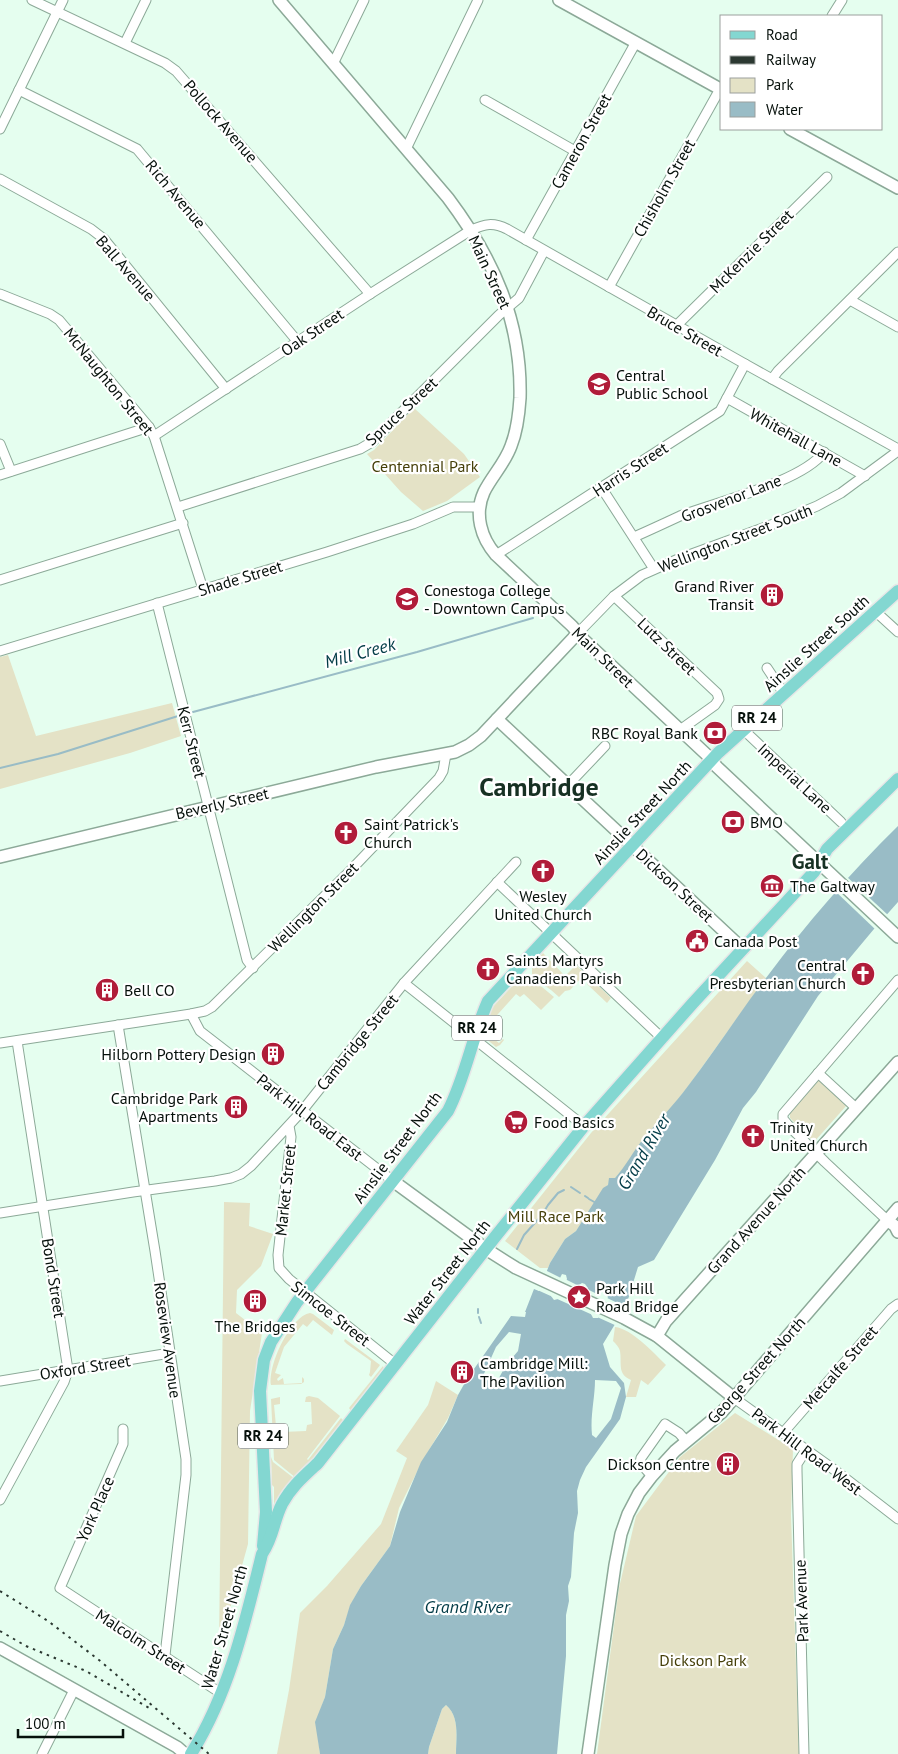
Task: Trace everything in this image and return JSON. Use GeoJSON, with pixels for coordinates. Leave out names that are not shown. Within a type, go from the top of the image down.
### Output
{"type":"FeatureCollection","features":[{"type":"Feature","properties":{"kind":"main road","name":"Main Street"},"geometry":{"type":"LineString","coordinates":[[279,0],[443,192],[471,230],[490,265],[508,307],[519,362],[520,398],[517,425],[511,447],[484,492],[479,506],[479,518],[483,536],[496,555],[898,937]]}},
{"type":"Feature","properties":{"kind":"main road"},"geometry":{"type":"LineString","coordinates":[[559,0],[720,89]]}},
{"type":"Feature","properties":{"kind":"main road"},"geometry":{"type":"LineString","coordinates":[[792,130],[898,188]]}},
{"type":"Feature","properties":{"kind":"main road","name":"Ainslie Street South"},"geometry":{"type":"LineString","coordinates":[[711,760],[743,729],[898,591]]}},
{"type":"Feature","properties":{"kind":"main road"},"geometry":{"type":"LineString","coordinates":[[446,754],[462,750],[469,745],[497,719],[578,633]]}},
{"type":"Feature","properties":{"kind":"main road","name":"Dickson Street"},"geometry":{"type":"LineString","coordinates":[[497,719],[743,949]]}},
{"type":"Feature","properties":{"kind":"main road","name":"Beverly Street"},"geometry":{"type":"LineString","coordinates":[[0,857],[376,767],[446,754]]}},
{"type":"Feature","properties":{"kind":"main road","name":"Ainslie Street North"},"geometry":{"type":"LineString","coordinates":[[262,1554],[266,1512],[260,1391],[264,1360],[271,1342],[282,1323],[448,1111],[460,1083],[488,1001],[711,760]]}},
{"type":"Feature","properties":{"kind":"main road","name":"RR 24"},"geometry":{"type":"LineString","coordinates":[[819,863],[827,849],[898,779]]}},
{"type":"Feature","properties":{"kind":"main road","name":"Water Street North"},"geometry":{"type":"LineString","coordinates":[[191,1754],[206,1731],[222,1694],[233,1664],[262,1554],[270,1542],[282,1504],[293,1487],[302,1476],[318,1463],[584,1126],[814,872],[819,863]]}},
{"type":"Feature","properties":{"kind":"main road","name":"Grand Avenue North"},"geometry":{"type":"LineString","coordinates":[[657,1336],[666,1321],[898,1062]]}},
{"type":"Feature","properties":{"kind":"main road","name":"Park Hill Road East"},"geometry":{"type":"LineString","coordinates":[[393,1181],[486,1249],[536,1278]]}},
{"type":"Feature","properties":{"kind":"main road","name":"George Street North"},"geometry":{"type":"LineString","coordinates":[[588,1754],[621,1534],[628,1514],[639,1493],[676,1451],[713,1420],[734,1398],[898,1208]]}},
{"type":"Feature","properties":{"kind":"main road"},"geometry":{"type":"LineString","coordinates":[[887,1220],[898,1232]]}},
{"type":"Feature","properties":{"kind":"main road","name":"Park Hill Road West"},"geometry":{"type":"LineString","coordinates":[[536,1278],[624,1318],[657,1336],[734,1398]]}},
{"type":"Feature","properties":{"kind":"main road"},"geometry":{"type":"LineString","coordinates":[[0,1648],[177,1748],[184,1754]]}},
{"type":"Feature","properties":{"kind":"street","name":"Pollock Avenue"},"geometry":{"type":"LineString","coordinates":[[32,0],[165,63],[182,76],[370,294]]}},
{"type":"Feature","properties":{"kind":"street"},"geometry":{"type":"LineString","coordinates":[[0,129],[63,0]]}},
{"type":"Feature","properties":{"kind":"street"},"geometry":{"type":"LineString","coordinates":[[125,44],[146,0]]}},
{"type":"Feature","properties":{"kind":"street"},"geometry":{"type":"LineString","coordinates":[[333,64],[364,0]]}},
{"type":"Feature","properties":{"kind":"street"},"geometry":{"type":"LineString","coordinates":[[406,149],[478,0]]}},
{"type":"Feature","properties":{"kind":"street"},"geometry":{"type":"LineString","coordinates":[[833,15],[842,0]]}},
{"type":"Feature","properties":{"kind":"street","name":"Cameron Street"},"geometry":{"type":"LineString","coordinates":[[526,240],[636,42]]}},
{"type":"Feature","properties":{"kind":"street","name":"Rich Avenue"},"geometry":{"type":"LineString","coordinates":[[19,90],[138,148],[298,342]]}},
{"type":"Feature","properties":{"kind":"street","name":"Chisholm Street"},"geometry":{"type":"LineString","coordinates":[[609,287],[720,92]]}},
{"type":"Feature","properties":{"kind":"street"},"geometry":{"type":"LineString","coordinates":[[485,100],[575,151]]}},
{"type":"Feature","properties":{"kind":"street","name":"McKenzie Street"},"geometry":{"type":"LineString","coordinates":[[676,326],[827,177]]}},
{"type":"Feature","properties":{"kind":"street","name":"Ball Avenue"},"geometry":{"type":"LineString","coordinates":[[0,179],[91,229],[104,239],[226,389]]}},
{"type":"Feature","properties":{"kind":"street","name":"Bruce Street"},"geometry":{"type":"LineString","coordinates":[[471,230],[482,225],[496,224],[898,450]]}},
{"type":"Feature","properties":{"kind":"street","name":"Oak Street"},"geometry":{"type":"LineString","coordinates":[[0,475],[152,431],[226,389],[471,230]]}},
{"type":"Feature","properties":{"kind":"street","name":"Spruce Street"},"geometry":{"type":"LineString","coordinates":[[178,507],[366,446],[519,298],[544,251]]}},
{"type":"Feature","properties":{"kind":"street"},"geometry":{"type":"LineString","coordinates":[[772,379],[898,252]]}},
{"type":"Feature","properties":{"kind":"street","name":"McNaughton Street"},"geometry":{"type":"LineString","coordinates":[[0,294],[50,314],[59,320],[152,431],[204,589]]}},
{"type":"Feature","properties":{"kind":"street"},"geometry":{"type":"LineString","coordinates":[[850,300],[898,327]]}},
{"type":"Feature","properties":{"kind":"street","name":"Harris Street"},"geometry":{"type":"LineString","coordinates":[[496,555],[720,410],[745,364]]}},
{"type":"Feature","properties":{"kind":"street","name":"Whitehall Lane"},"geometry":{"type":"LineString","coordinates":[[727,398],[865,476]]}},
{"type":"Feature","properties":{"kind":"street"},"geometry":{"type":"LineString","coordinates":[[0,444],[11,471]]}},
{"type":"Feature","properties":{"kind":"street","name":"Wellington Street South"},"geometry":{"type":"LineString","coordinates":[[578,633],[614,596],[632,581],[678,559],[794,516],[841,493],[898,450]]}},
{"type":"Feature","properties":{"kind":"street","name":"Grosvenor Lane"},"geometry":{"type":"LineString","coordinates":[[634,537],[681,516],[769,485],[800,471],[819,459],[824,452]]}},
{"type":"Feature","properties":{"kind":"street"},"geometry":{"type":"LineString","coordinates":[[601,487],[654,569]]}},
{"type":"Feature","properties":{"kind":"street","name":"Shade Street"},"geometry":{"type":"LineString","coordinates":[[0,651],[413,524],[454,507],[479,506]]}},
{"type":"Feature","properties":{"kind":"street"},"geometry":{"type":"LineString","coordinates":[[0,580],[183,523]]}},
{"type":"Feature","properties":{"kind":"street","name":"Lutz Street"},"geometry":{"type":"LineString","coordinates":[[614,596],[716,693],[718,699],[715,705],[680,730]]}},
{"type":"Feature","properties":{"kind":"street","name":"Kerr Street"},"geometry":{"type":"LineString","coordinates":[[157,603],[247,960],[253,968]]}},
{"type":"Feature","properties":{"kind":"street"},"geometry":{"type":"LineString","coordinates":[[875,611],[898,632]]}},
{"type":"Feature","properties":{"kind":"street"},"geometry":{"type":"LineString","coordinates":[[767,668],[781,689]]}},
{"type":"Feature","properties":{"kind":"street","name":"Imperial Lane"},"geometry":{"type":"LineString","coordinates":[[749,735],[841,822]]}},
{"type":"Feature","properties":{"kind":"street"},"geometry":{"type":"LineString","coordinates":[[568,785],[605,746]]}},
{"type":"Feature","properties":{"kind":"street","name":"Wellington Street"},"geometry":{"type":"LineString","coordinates":[[0,1043],[191,1014],[205,1011],[212,1007],[346,875],[439,778],[443,772],[446,754]]}},
{"type":"Feature","properties":{"kind":"street","name":"Cambridge Street"},"geometry":{"type":"LineString","coordinates":[[0,1213],[231,1178],[241,1174],[289,1126],[404,983],[516,862]]}},
{"type":"Feature","properties":{"kind":"street"},"geometry":{"type":"LineString","coordinates":[[497,882],[663,1038]]}},
{"type":"Feature","properties":{"kind":"street"},"geometry":{"type":"LineString","coordinates":[[887,1220],[816,1152],[784,1119],[783,1114],[898,980]]}},
{"type":"Feature","properties":{"kind":"street"},"geometry":{"type":"LineString","coordinates":[[404,983],[584,1126]]}},
{"type":"Feature","properties":{"kind":"street","name":"Park Hill Road East"},"geometry":{"type":"LineString","coordinates":[[191,1014],[200,1031],[393,1181]]}},
{"type":"Feature","properties":{"kind":"street","name":"Roseview Avenue"},"geometry":{"type":"LineString","coordinates":[[118,1025],[185,1449],[186,1476],[165,1655]]}},
{"type":"Feature","properties":{"kind":"street","name":"Bond Street"},"geometry":{"type":"LineString","coordinates":[[17,1041],[68,1370]]}},
{"type":"Feature","properties":{"kind":"street"},"geometry":{"type":"LineString","coordinates":[[818,1073],[856,1108]]}},
{"type":"Feature","properties":{"kind":"street","name":"Market Street"},"geometry":{"type":"LineString","coordinates":[[278,1255],[291,1137],[289,1126]]}},
{"type":"Feature","properties":{"kind":"street","name":"Simcoe Street"},"geometry":{"type":"LineString","coordinates":[[278,1255],[279,1268],[289,1279],[396,1364]]}},
{"type":"Feature","properties":{"kind":"street","name":"Metcalfe Street"},"geometry":{"type":"LineString","coordinates":[[783,1433],[891,1309],[898,1304]]}},
{"type":"Feature","properties":{"kind":"street","name":"Oxford Street"},"geometry":{"type":"LineString","coordinates":[[0,1381],[170,1354]]}},
{"type":"Feature","properties":{"kind":"street"},"geometry":{"type":"LineString","coordinates":[[0,1500],[64,1382],[68,1370]]}},
{"type":"Feature","properties":{"kind":"street","name":"Park Hill Road West"},"geometry":{"type":"LineString","coordinates":[[734,1398],[898,1519]]}},
{"type":"Feature","properties":{"kind":"street"},"geometry":{"type":"LineString","coordinates":[[652,1476],[640,1463],[641,1458],[665,1424],[679,1433],[687,1442]]}},
{"type":"Feature","properties":{"kind":"street","name":"York Place"},"geometry":{"type":"LineString","coordinates":[[60,1588],[123,1444],[123,1429]]}},
{"type":"Feature","properties":{"kind":"street","name":"Park Avenue"},"geometry":{"type":"LineString","coordinates":[[804,1754],[797,1464],[806,1450]]}},
{"type":"Feature","properties":{"kind":"street","name":"Malcolm Street"},"geometry":{"type":"LineString","coordinates":[[60,1588],[222,1694]]}},
{"type":"Feature","properties":{"kind":"street"},"geometry":{"type":"LineString","coordinates":[[42,1754],[74,1690]]}},
{"type":"Feature","properties":{"kind":"green space","name":"Centennial Park"},"geometry":{"type":"Polygon","coordinates":[[[414,408],[464,454],[480,477],[447,501],[423,511],[401,492],[367,454],[374,450],[414,408]]]}},
{"type":"Feature","properties":{"kind":"green space"},"geometry":{"type":"Polygon","coordinates":[[[8,655],[36,736],[172,703],[181,736],[130,753],[0,789],[0,657],[8,655]]]}},
{"type":"Feature","properties":{"kind":"green space"},"geometry":{"type":"Polygon","coordinates":[[[543,953],[565,976],[576,965],[585,974],[570,990],[565,991],[559,997],[532,977],[532,965],[543,953]]]}},
{"type":"Feature","properties":{"kind":"green space","name":"Mill Race Park"},"geometry":{"type":"Polygon","coordinates":[[[747,961],[766,978],[687,1088],[644,1138],[624,1168],[615,1178],[610,1178],[608,1185],[576,1231],[565,1239],[548,1268],[540,1268],[505,1241],[591,1133],[747,961]]]}},
{"type":"Feature","properties":{"kind":"green space"},"geometry":{"type":"Polygon","coordinates":[[[519,979],[542,987],[554,997],[541,1010],[524,994],[520,997],[516,994],[489,1024],[491,1029],[487,1034],[499,1043],[504,1040],[496,1047],[482,1033],[490,1010],[519,979]]]}},
{"type":"Feature","properties":{"kind":"green space"},"geometry":{"type":"Polygon","coordinates":[[[592,980],[611,998],[607,1003],[587,984],[592,980]]]}},
{"type":"Feature","properties":{"kind":"green space"},"geometry":{"type":"Polygon","coordinates":[[[819,1078],[847,1105],[814,1142],[790,1118],[790,1110],[819,1078]]]}},
{"type":"Feature","properties":{"kind":"green space"},"geometry":{"type":"Polygon","coordinates":[[[224,1202],[250,1203],[249,1226],[273,1234],[261,1266],[237,1290],[236,1313],[262,1333],[250,1411],[248,1544],[219,1649],[224,1202]]]}},
{"type":"Feature","properties":{"kind":"green space"},"geometry":{"type":"Polygon","coordinates":[[[310,1313],[334,1330],[332,1335],[313,1320],[307,1327],[303,1324],[284,1347],[275,1373],[281,1375],[277,1379],[278,1381],[283,1378],[284,1384],[302,1383],[302,1377],[304,1382],[301,1384],[271,1385],[273,1365],[282,1342],[295,1323],[310,1313]]]}},
{"type":"Feature","properties":{"kind":"green space"},"geometry":{"type":"Polygon","coordinates":[[[615,1327],[635,1337],[666,1365],[648,1385],[641,1380],[636,1397],[626,1397],[631,1380],[622,1372],[620,1351],[613,1341],[615,1327]]]}},
{"type":"Feature","properties":{"kind":"green space"},"geometry":{"type":"Polygon","coordinates":[[[345,1339],[380,1365],[371,1377],[369,1375],[371,1361],[347,1344],[344,1341],[345,1339]]]}},
{"type":"Feature","properties":{"kind":"green space"},"geometry":{"type":"Polygon","coordinates":[[[383,1366],[384,1369],[351,1411],[349,1408],[383,1366]]]}},
{"type":"Feature","properties":{"kind":"green space"},"geometry":{"type":"Polygon","coordinates":[[[436,1381],[458,1395],[448,1418],[422,1462],[399,1508],[390,1546],[361,1586],[351,1604],[333,1649],[325,1697],[316,1722],[320,1754],[277,1754],[289,1690],[300,1613],[327,1586],[381,1524],[407,1458],[396,1451],[428,1405],[436,1381]]]}},
{"type":"Feature","properties":{"kind":"green space"},"geometry":{"type":"Polygon","coordinates":[[[280,1397],[280,1404],[274,1405],[276,1426],[281,1426],[282,1432],[306,1431],[307,1425],[312,1424],[311,1402],[305,1402],[306,1397],[318,1398],[340,1416],[308,1460],[341,1418],[344,1421],[296,1478],[274,1460],[271,1399],[280,1397]]]}},
{"type":"Feature","properties":{"kind":"green space","name":"Dickson Park"},"geometry":{"type":"Polygon","coordinates":[[[735,1413],[793,1449],[791,1515],[799,1754],[597,1754],[619,1588],[636,1516],[680,1457],[735,1413]]]}},
{"type":"Feature","properties":{"kind":"green space"},"geometry":{"type":"Polygon","coordinates":[[[271,1457],[273,1462],[295,1479],[274,1512],[274,1487],[272,1485],[271,1457]]]}},
{"type":"Feature","properties":{"kind":"green space"},"geometry":{"type":"Polygon","coordinates":[[[446,1705],[455,1721],[457,1734],[456,1754],[428,1754],[442,1709],[446,1705]]]}},
{"type":"Feature","properties":{"kind":"water","name":"Grand River"},"geometry":{"type":"Polygon","coordinates":[[[898,826],[898,902],[818,996],[756,1092],[743,1108],[715,1160],[654,1260],[638,1267],[626,1306],[603,1344],[610,1367],[624,1383],[626,1397],[620,1419],[586,1467],[577,1491],[578,1513],[574,1533],[571,1577],[568,1586],[566,1656],[557,1754],[456,1754],[457,1734],[455,1721],[446,1705],[442,1709],[428,1754],[320,1754],[315,1722],[325,1697],[333,1649],[344,1625],[350,1605],[361,1586],[390,1546],[400,1512],[421,1462],[447,1422],[467,1379],[511,1316],[525,1317],[525,1312],[534,1289],[539,1291],[550,1263],[565,1239],[576,1231],[603,1188],[608,1185],[609,1178],[615,1178],[623,1169],[640,1143],[683,1093],[756,991],[797,938],[829,899],[898,826]],[[562,1274],[551,1296],[554,1300],[558,1299],[567,1279],[566,1275],[562,1274]],[[582,1283],[579,1285],[571,1305],[576,1309],[588,1288],[582,1283]],[[603,1291],[599,1293],[591,1314],[593,1318],[598,1318],[608,1297],[603,1291]],[[509,1332],[496,1347],[483,1376],[487,1379],[492,1389],[506,1365],[518,1351],[521,1334],[509,1332]],[[595,1380],[592,1435],[596,1438],[611,1419],[621,1388],[616,1381],[595,1380]]]}},
{"type":"Feature","properties":{"kind":"pier"},"geometry":{"type":"Polygon","coordinates":[[[846,876],[889,916],[876,930],[834,890],[846,876]]]}},
{"type":"Feature","properties":{"kind":"pier"},"geometry":{"type":"Polygon","coordinates":[[[545,1270],[561,1278],[554,1298],[533,1288],[537,1288],[545,1270]]]}},
{"type":"Feature","properties":{"kind":"pier"},"geometry":{"type":"Polygon","coordinates":[[[565,1279],[581,1287],[574,1306],[576,1307],[585,1288],[601,1296],[593,1315],[554,1298],[565,1279]]]}},
{"type":"Feature","properties":{"kind":"pier"},"geometry":{"type":"Polygon","coordinates":[[[605,1297],[628,1308],[617,1326],[594,1316],[605,1297]]]}},
{"type":"Feature","properties":{"kind":"waterway","name":"Mill Creek"},"geometry":{"type":"LineString","coordinates":[[193,712],[417,652],[533,618]]}},
{"type":"Feature","properties":{"kind":"waterway","name":"Mill Creek"},"geometry":{"type":"LineString","coordinates":[[0,768],[58,754],[178,716]]}},
{"type":"Feature","properties":{"kind":"waterway"},"geometry":{"type":"LineString","coordinates":[[571,1187],[580,1193]]}},
{"type":"Feature","properties":{"kind":"waterway"},"geometry":{"type":"LineString","coordinates":[[517,1249],[524,1235],[558,1193],[564,1190]]}},
{"type":"Feature","properties":{"kind":"waterway"},"geometry":{"type":"LineString","coordinates":[[589,1199],[596,1203]]}},
{"type":"Feature","properties":{"kind":"waterway"},"geometry":{"type":"LineString","coordinates":[[479,1317],[481,1323]]}},
{"type":"Feature","properties":{"kind":"railway"},"geometry":{"type":"LineString","coordinates":[[0,1591],[48,1621],[99,1660],[209,1754]]}},
{"type":"Feature","properties":{"kind":"railway"},"geometry":{"type":"LineString","coordinates":[[0,1631],[26,1646],[86,1671],[149,1708]]}},
{"type":"Feature","properties":{"kind":"place","name":"Central Public School"},"geometry":{"type":"Point","coordinates":[599,384]}},
{"type":"Feature","properties":{"kind":"place","name":"Grand River Transit"},"geometry":{"type":"Point","coordinates":[772,595]}},
{"type":"Feature","properties":{"kind":"place","name":"Conestoga College - Downtown Campus"},"geometry":{"type":"Point","coordinates":[407,599]}},
{"type":"Feature","properties":{"kind":"place","name":"RBC Royal Bank"},"geometry":{"type":"Point","coordinates":[715,733]}},
{"type":"Feature","properties":{"kind":"place","name":"BMO"},"geometry":{"type":"Point","coordinates":[733,822]}},
{"type":"Feature","properties":{"kind":"place","name":"Saint Patrick's Church"},"geometry":{"type":"Point","coordinates":[346,833]}},
{"type":"Feature","properties":{"kind":"place","name":"Wesley United Church"},"geometry":{"type":"Point","coordinates":[543,871]}},
{"type":"Feature","properties":{"kind":"place","name":"The Galtway"},"geometry":{"type":"Point","coordinates":[772,886]}},
{"type":"Feature","properties":{"kind":"place","name":"Canada Post"},"geometry":{"type":"Point","coordinates":[697,941]}},
{"type":"Feature","properties":{"kind":"place","name":"Saints Martyrs Canadiens Parish"},"geometry":{"type":"Point","coordinates":[488,969]}},
{"type":"Feature","properties":{"kind":"place","name":"Central Presbyterian Church"},"geometry":{"type":"Point","coordinates":[863,974]}},
{"type":"Feature","properties":{"kind":"place","name":"Bell CO"},"geometry":{"type":"Point","coordinates":[107,990]}},
{"type":"Feature","properties":{"kind":"place","name":"Hilborn Pottery Design"},"geometry":{"type":"Point","coordinates":[273,1054]}},
{"type":"Feature","properties":{"kind":"place","name":"Cambridge Park Apartments"},"geometry":{"type":"Point","coordinates":[236,1107]}},
{"type":"Feature","properties":{"kind":"place","name":"Food Basics"},"geometry":{"type":"Point","coordinates":[516,1122]}},
{"type":"Feature","properties":{"kind":"place","name":"Trinity United Church"},"geometry":{"type":"Point","coordinates":[753,1136]}},
{"type":"Feature","properties":{"kind":"place","name":"Park Hill Road Bridge"},"geometry":{"type":"Point","coordinates":[579,1297]}},
{"type":"Feature","properties":{"kind":"place","name":"The Bridges"},"geometry":{"type":"Point","coordinates":[255,1301]}},
{"type":"Feature","properties":{"kind":"place","name":"Cambridge Mill: The Pavilion"},"geometry":{"type":"Point","coordinates":[462,1372]}},
{"type":"Feature","properties":{"kind":"place","name":"Dickson Centre"},"geometry":{"type":"Point","coordinates":[728,1464]}},
{"type":"Feature","properties":{"kind":"district","name":"Cambridge"},"geometry":{"type":"Point","coordinates":[539,787]}},
{"type":"Feature","properties":{"kind":"district","name":"Galt"},"geometry":{"type":"Point","coordinates":[810,862]}}]}
